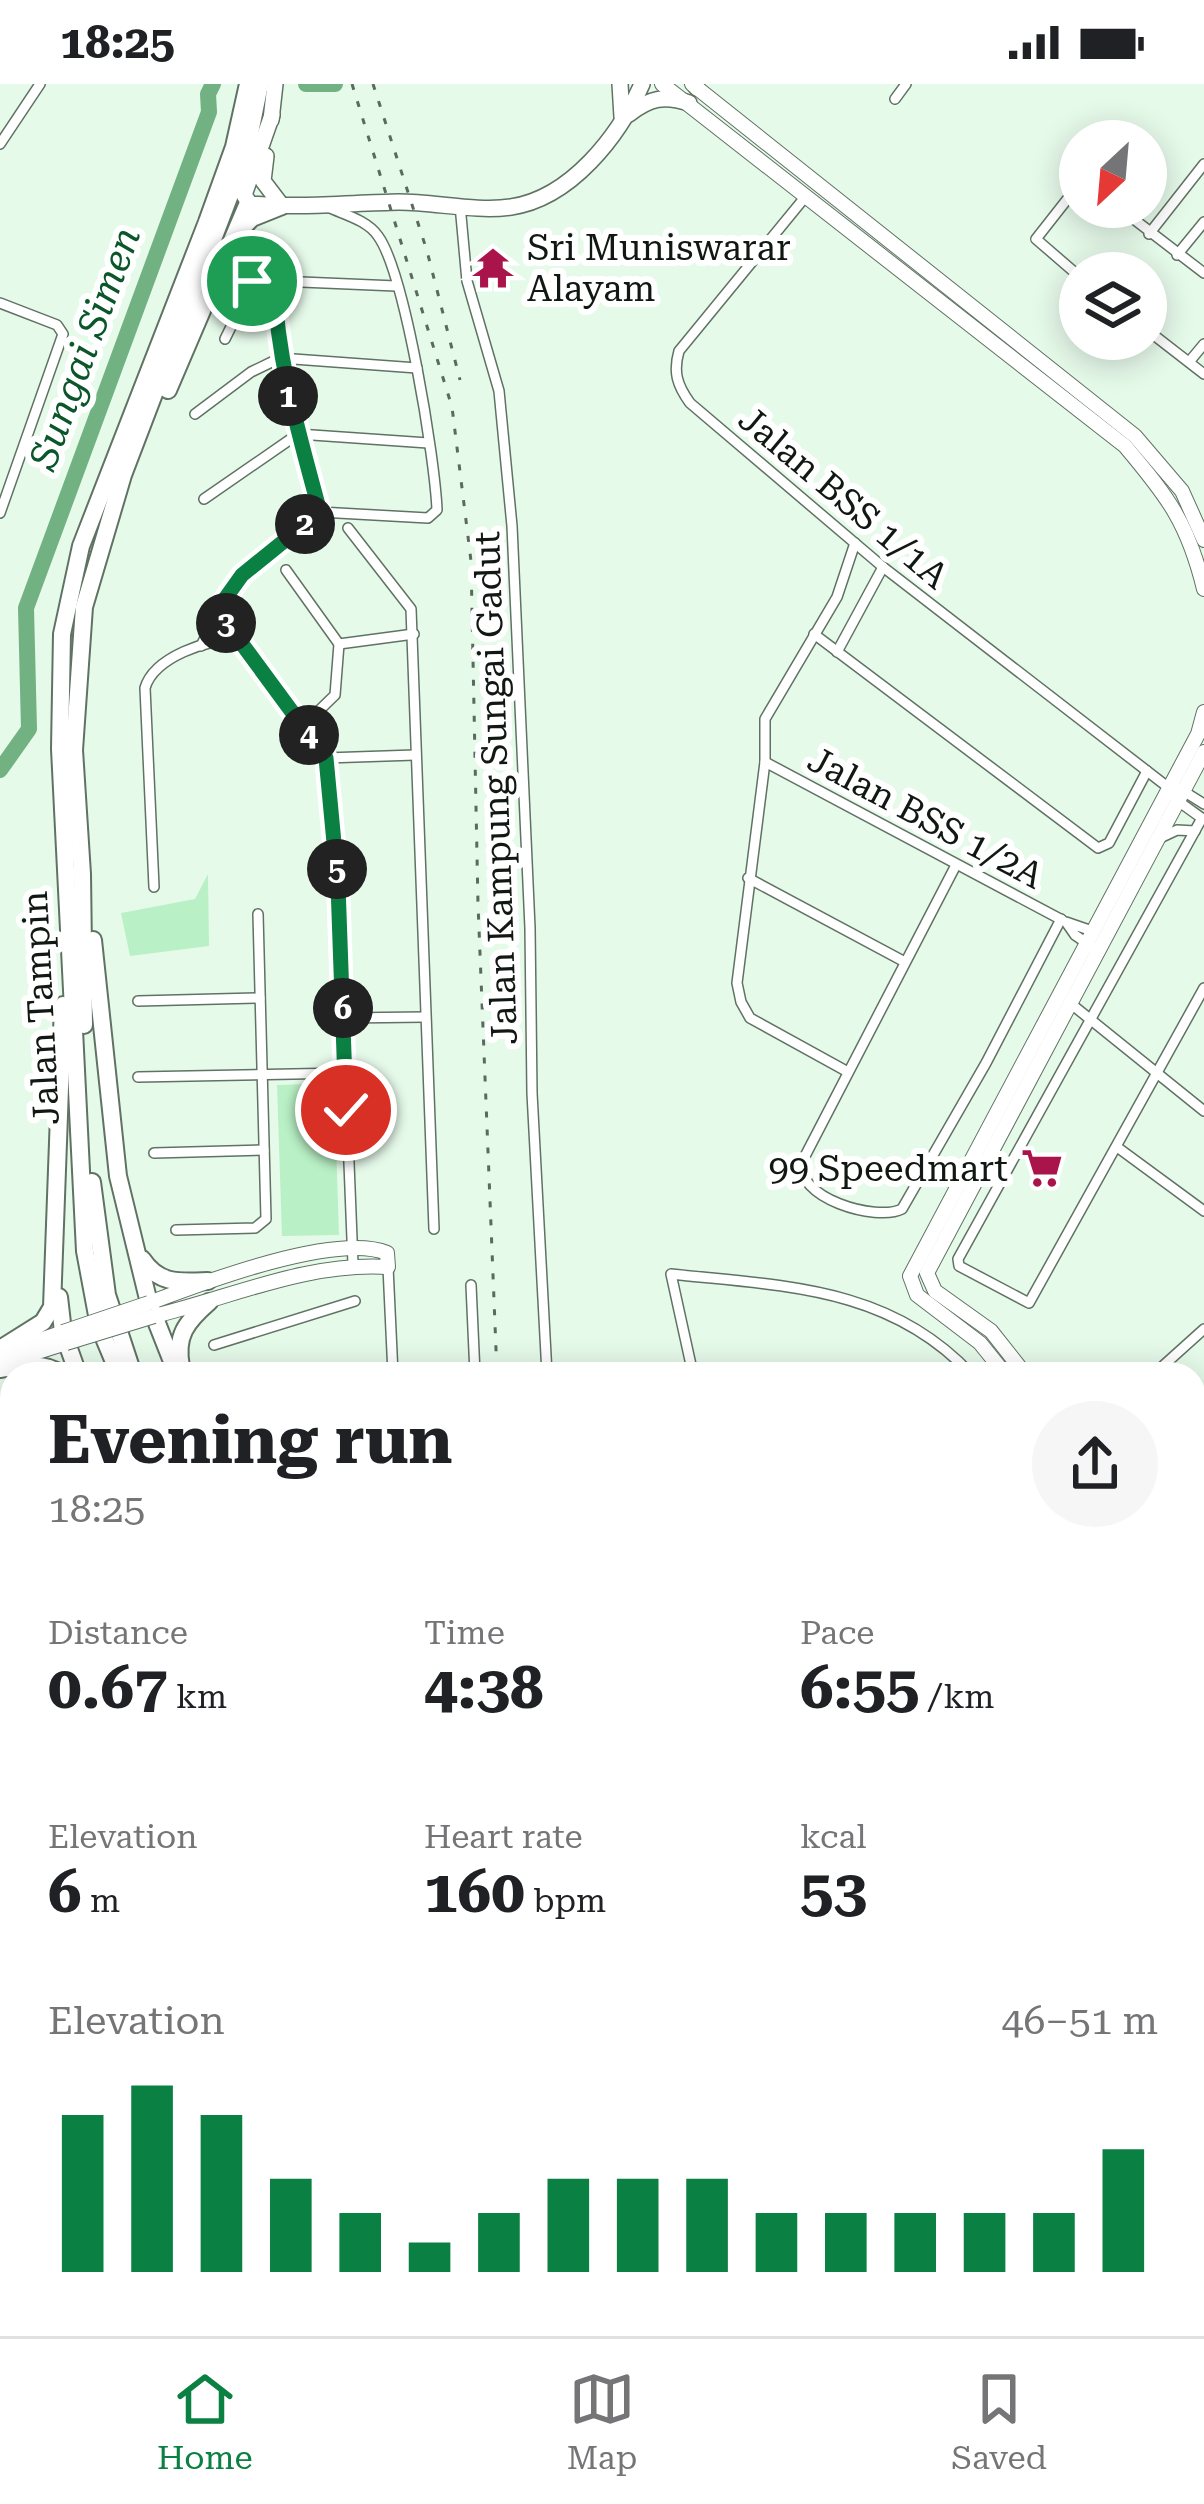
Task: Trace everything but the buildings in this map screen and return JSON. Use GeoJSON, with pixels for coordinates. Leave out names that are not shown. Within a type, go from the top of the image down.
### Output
{"type":"FeatureCollection","features":[{"type":"Feature","properties":{"kind":"highway"},"geometry":{"type":"LineString","coordinates":[[248,84],[258,109]]}},
{"type":"Feature","properties":{"kind":"highway"},"geometry":{"type":"LineString","coordinates":[[175,1362],[152,1309],[118,1176],[91,919],[82,874],[75,696],[85,608],[122,475],[270,87]]}},
{"type":"Feature","properties":{"kind":"highway","name":"Jalan Tampin"},"geometry":{"type":"LineString","coordinates":[[114,1362],[99,1326],[85,1251],[59,730],[62,634],[81,546],[207,222],[258,109]]}},
{"type":"Feature","properties":{"kind":"highway"},"geometry":{"type":"LineString","coordinates":[[102,544],[248,203]]}},
{"type":"Feature","properties":{"kind":"highway"},"geometry":{"type":"LineString","coordinates":[[229,249],[252,218],[282,206]]}},
{"type":"Feature","properties":{"kind":"highway","name":"Jalan Tampin"},"geometry":{"type":"LineString","coordinates":[[82,874],[94,1203],[107,1295],[129,1362]]}},
{"type":"Feature","properties":{"kind":"highway"},"geometry":{"type":"LineString","coordinates":[[0,1351],[49,1314],[56,1260],[63,937],[68,920]]}},
{"type":"Feature","properties":{"kind":"highway"},"geometry":{"type":"LineString","coordinates":[[135,1248],[160,1278],[208,1281]]}},
{"type":"Feature","properties":{"kind":"highway"},"geometry":{"type":"LineString","coordinates":[[56,1260],[65,1337],[74,1362]]}},
{"type":"Feature","properties":{"kind":"highway"},"geometry":{"type":"LineString","coordinates":[[179,1362],[180,1335],[209,1302]]}},
{"type":"Feature","properties":{"kind":"main road"},"geometry":{"type":"LineString","coordinates":[[620,84],[622,120]]}},
{"type":"Feature","properties":{"kind":"main road"},"geometry":{"type":"LineString","coordinates":[[258,109],[244,195],[248,203],[512,207],[546,194],[590,162],[642,84]]}},
{"type":"Feature","properties":{"kind":"main road"},"geometry":{"type":"LineString","coordinates":[[622,120],[647,101],[693,90]]}},
{"type":"Feature","properties":{"kind":"main road"},"geometry":{"type":"LineString","coordinates":[[258,109],[263,181],[282,206]]}},
{"type":"Feature","properties":{"kind":"street"},"geometry":{"type":"LineString","coordinates":[[0,144],[40,84]]}},
{"type":"Feature","properties":{"kind":"street"},"geometry":{"type":"LineString","coordinates":[[662,84],[693,90],[1135,436],[1182,491],[1204,540]]}},
{"type":"Feature","properties":{"kind":"street"},"geometry":{"type":"LineString","coordinates":[[895,99],[906,84]]}},
{"type":"Feature","properties":{"kind":"street"},"geometry":{"type":"LineString","coordinates":[[693,90],[806,196],[1125,446],[1170,498],[1196,554],[1204,589]]}},
{"type":"Feature","properties":{"kind":"street"},"geometry":{"type":"LineString","coordinates":[[1149,234],[1204,164]]}},
{"type":"Feature","properties":{"kind":"street","name":"Jalan BSS 1/1A"},"geometry":{"type":"LineString","coordinates":[[806,196],[679,351],[674,368],[679,388],[690,403],[883,567],[1177,793]]}},
{"type":"Feature","properties":{"kind":"street"},"geometry":{"type":"LineString","coordinates":[[200,646],[217,610],[242,575],[320,512],[428,518],[435,514],[417,368],[387,253],[373,229],[320,203]]}},
{"type":"Feature","properties":{"kind":"street","name":"Jalan Kampung Sungai Gadut"},"geometry":{"type":"LineString","coordinates":[[460,205],[467,281],[499,391],[516,581],[532,1093],[546,1362]]}},
{"type":"Feature","properties":{"kind":"street"},"geometry":{"type":"LineString","coordinates":[[1059,210],[1036,239],[1059,259]]}},
{"type":"Feature","properties":{"kind":"street"},"geometry":{"type":"LineString","coordinates":[[1177,255],[1204,222]]}},
{"type":"Feature","properties":{"kind":"street"},"geometry":{"type":"LineString","coordinates":[[1142,228],[1204,273]]}},
{"type":"Feature","properties":{"kind":"street"},"geometry":{"type":"LineString","coordinates":[[274,280],[280,358],[320,512]]}},
{"type":"Feature","properties":{"kind":"street"},"geometry":{"type":"LineString","coordinates":[[225,339],[252,281],[396,286]]}},
{"type":"Feature","properties":{"kind":"street"},"geometry":{"type":"LineString","coordinates":[[0,303],[58,325],[63,334],[0,513]]}},
{"type":"Feature","properties":{"kind":"street"},"geometry":{"type":"LineString","coordinates":[[1189,362],[1204,344]]}},
{"type":"Feature","properties":{"kind":"street"},"geometry":{"type":"LineString","coordinates":[[1167,345],[1204,374]]}},
{"type":"Feature","properties":{"kind":"street"},"geometry":{"type":"LineString","coordinates":[[195,414],[250,372],[280,358],[417,368]]}},
{"type":"Feature","properties":{"kind":"street"},"geometry":{"type":"LineString","coordinates":[[204,499],[298,434],[428,443]]}},
{"type":"Feature","properties":{"kind":"street"},"geometry":{"type":"LineString","coordinates":[[348,528],[411,609],[434,1229]]}},
{"type":"Feature","properties":{"kind":"street"},"geometry":{"type":"LineString","coordinates":[[848,1072],[750,1018],[737,983],[765,719],[845,580],[855,543]]}},
{"type":"Feature","properties":{"kind":"street"},"geometry":{"type":"LineString","coordinates":[[838,652],[883,567]]}},
{"type":"Feature","properties":{"kind":"street"},"geometry":{"type":"LineString","coordinates":[[286,571],[339,644],[335,695],[302,727]]}},
{"type":"Feature","properties":{"kind":"street"},"geometry":{"type":"LineString","coordinates":[[217,610],[326,758],[338,885],[352,1257]]}},
{"type":"Feature","properties":{"kind":"street"},"geometry":{"type":"LineString","coordinates":[[339,644],[414,634]]}},
{"type":"Feature","properties":{"kind":"street"},"geometry":{"type":"LineString","coordinates":[[814,634],[1098,848],[1109,843],[1147,771]]}},
{"type":"Feature","properties":{"kind":"street"},"geometry":{"type":"LineString","coordinates":[[154,887],[148,678],[200,646],[237,639]]}},
{"type":"Feature","properties":{"kind":"street"},"geometry":{"type":"LineString","coordinates":[[1016,1362],[991,1331],[935,1291],[926,1273],[1070,1003],[1096,940],[1157,840],[1204,712]]}},
{"type":"Feature","properties":{"kind":"street"},"geometry":{"type":"LineString","coordinates":[[996,1362],[980,1343],[917,1295],[910,1276],[1204,752]]}},
{"type":"Feature","properties":{"kind":"street"},"geometry":{"type":"LineString","coordinates":[[326,758],[415,755]]}},
{"type":"Feature","properties":{"kind":"street","name":"Jalan BSS 1/2A"},"geometry":{"type":"LineString","coordinates":[[764,762],[1096,940]]}},
{"type":"Feature","properties":{"kind":"street"},"geometry":{"type":"LineString","coordinates":[[1177,793],[1204,804]]}},
{"type":"Feature","properties":{"kind":"street"},"geometry":{"type":"LineString","coordinates":[[1177,793],[1203,819],[958,1259],[959,1266],[1029,1303],[1204,988]]}},
{"type":"Feature","properties":{"kind":"street"},"geometry":{"type":"LineString","coordinates":[[1157,840],[1178,830],[1195,831]]}},
{"type":"Feature","properties":{"kind":"street"},"geometry":{"type":"LineString","coordinates":[[956,865],[803,1160],[804,1181],[828,1198],[880,1214],[902,1209],[1064,921]]}},
{"type":"Feature","properties":{"kind":"street"},"geometry":{"type":"LineString","coordinates":[[748,878],[905,962]]}},
{"type":"Feature","properties":{"kind":"street"},"geometry":{"type":"LineString","coordinates":[[176,1231],[262,1225],[266,1220],[258,914]]}},
{"type":"Feature","properties":{"kind":"street"},"geometry":{"type":"LineString","coordinates":[[138,1001],[260,998]]}},
{"type":"Feature","properties":{"kind":"street"},"geometry":{"type":"LineString","coordinates":[[1070,1003],[1204,1112]]}},
{"type":"Feature","properties":{"kind":"street"},"geometry":{"type":"LineString","coordinates":[[343,1018],[425,1017]]}},
{"type":"Feature","properties":{"kind":"street"},"geometry":{"type":"LineString","coordinates":[[138,1077],[345,1073]]}},
{"type":"Feature","properties":{"kind":"street"},"geometry":{"type":"LineString","coordinates":[[1117,1147],[1204,1211]]}},
{"type":"Feature","properties":{"kind":"street"},"geometry":{"type":"LineString","coordinates":[[154,1154],[264,1150]]}},
{"type":"Feature","properties":{"kind":"street"},"geometry":{"type":"LineString","coordinates":[[152,1309],[209,1302],[383,1250],[393,1362]]}},
{"type":"Feature","properties":{"kind":"street"},"geometry":{"type":"LineString","coordinates":[[0,1351],[65,1337],[152,1309],[208,1281],[298,1256],[352,1257]]}},
{"type":"Feature","properties":{"kind":"street"},"geometry":{"type":"LineString","coordinates":[[691,1362],[671,1274],[821,1290],[917,1331],[956,1362]]}},
{"type":"Feature","properties":{"kind":"street"},"geometry":{"type":"LineString","coordinates":[[471,1285],[474,1362]]}},
{"type":"Feature","properties":{"kind":"street"},"geometry":{"type":"LineString","coordinates":[[214,1345],[356,1301]]}},
{"type":"Feature","properties":{"kind":"street"},"geometry":{"type":"LineString","coordinates":[[1167,1362],[1204,1329]]}},
{"type":"Feature","properties":{"kind":"street"},"geometry":{"type":"LineString","coordinates":[[9,1362],[65,1337]]}},
{"type":"Feature","properties":{"kind":"green space"},"geometry":{"type":"Polygon","coordinates":[[[208,874],[209,946],[130,956],[121,913],[195,899],[208,874]]]}},
{"type":"Feature","properties":{"kind":"green space"},"geometry":{"type":"Polygon","coordinates":[[[334,1083],[339,1235],[282,1236],[277,1085],[334,1083]]]}},
{"type":"Feature","properties":{"kind":"waterway","name":"Sungai Simen"},"geometry":{"type":"LineString","coordinates":[[0,770],[29,729],[26,608],[209,112],[213,84]]}},
{"type":"Feature","properties":{"kind":"waterway","name":"Sungai Simen"},"geometry":{"type":"LineString","coordinates":[[306,84],[335,84]]}},
{"type":"Feature","properties":{"kind":"railway"},"geometry":{"type":"LineString","coordinates":[[352,84],[452,407],[471,561],[478,904],[497,1362]]}},
{"type":"Feature","properties":{"kind":"railway"},"geometry":{"type":"LineString","coordinates":[[373,84],[427,251],[460,380]]}},
{"type":"Feature","properties":{"kind":"place","name":"Sri Muniswarar Alayam"},"geometry":{"type":"Point","coordinates":[493,268]}},
{"type":"Feature","properties":{"kind":"place","name":"99 Speedmart"},"geometry":{"type":"Point","coordinates":[1042,1168]}},
{"type":"Feature","properties":{"kind":"route"},"geometry":{"type":"LineString","coordinates":[[252,281],[274,280],[275,321],[288,399],[320,512],[242,575],[217,610],[326,758],[338,885],[346,1110]]}}]}
